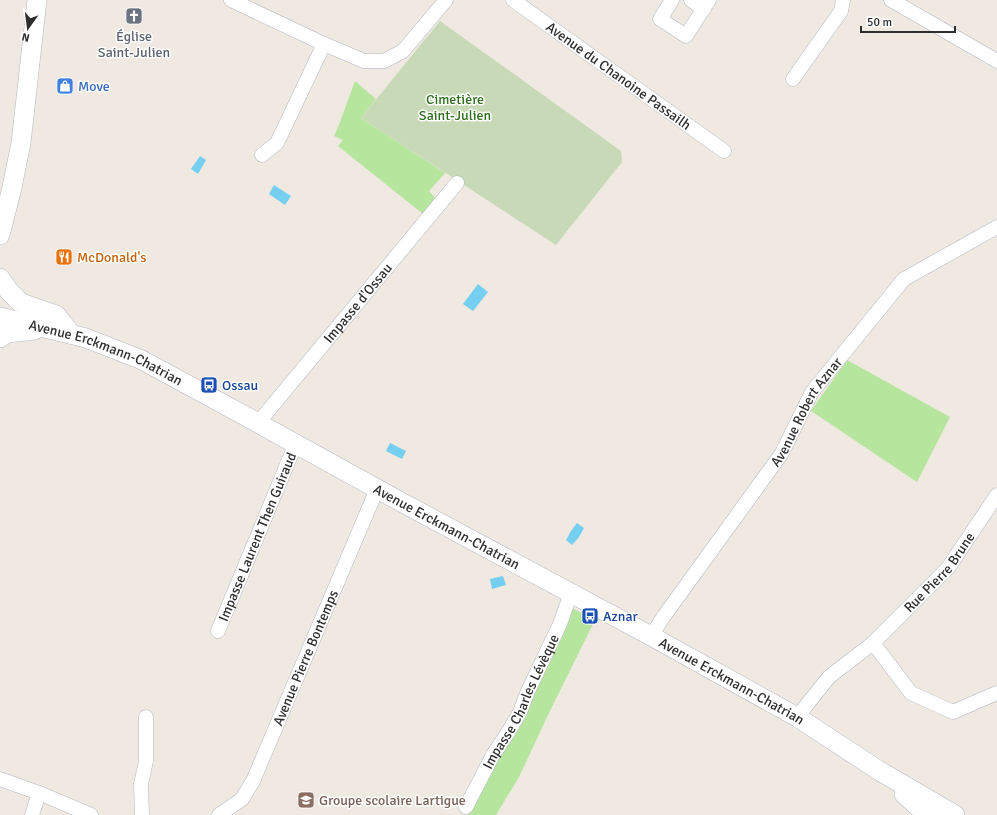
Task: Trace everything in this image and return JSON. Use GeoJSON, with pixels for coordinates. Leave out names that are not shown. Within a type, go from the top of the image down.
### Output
{"type":"FeatureCollection","features":[{"type":"Feature","properties":{"kind":"street"},"geometry":{"type":"LineString","coordinates":[[0,235],[21,143],[37,0]]}},
{"type":"Feature","properties":{"kind":"street"},"geometry":{"type":"LineString","coordinates":[[232,0],[324,44],[364,61],[384,61],[403,52],[446,0]]}},
{"type":"Feature","properties":{"kind":"street","name":"Avenue du Chanoine Passailh"},"geometry":{"type":"LineString","coordinates":[[513,0],[724,151]]}},
{"type":"Feature","properties":{"kind":"street"},"geometry":{"type":"LineString","coordinates":[[672,0],[660,19],[686,36],[707,4],[690,0]]}},
{"type":"Feature","properties":{"kind":"street"},"geometry":{"type":"LineString","coordinates":[[793,79],[840,11],[843,0]]}},
{"type":"Feature","properties":{"kind":"street"},"geometry":{"type":"LineString","coordinates":[[891,0],[997,61]]}},
{"type":"Feature","properties":{"kind":"street"},"geometry":{"type":"LineString","coordinates":[[262,155],[276,143],[324,44]]}},
{"type":"Feature","properties":{"kind":"street","name":"Impasse d'Ossau"},"geometry":{"type":"LineString","coordinates":[[258,422],[457,184]]}},
{"type":"Feature","properties":{"kind":"street","name":"Avenue Robert Aznar"},"geometry":{"type":"LineString","coordinates":[[651,636],[782,453],[812,392],[904,279],[997,227]]}},
{"type":"Feature","properties":{"kind":"street"},"geometry":{"type":"LineString","coordinates":[[0,278],[9,291],[21,303],[56,315],[71,334]]}},
{"type":"Feature","properties":{"kind":"street","name":"Avenue Erckmann-Chatrian"},"geometry":{"type":"LineString","coordinates":[[0,317],[86,338],[142,360],[797,716],[878,770],[955,815]]}},
{"type":"Feature","properties":{"kind":"street"},"geometry":{"type":"LineString","coordinates":[[0,338],[7,332],[50,329]]}},
{"type":"Feature","properties":{"kind":"street","name":"Impasse Laurent Then Guiraud"},"geometry":{"type":"LineString","coordinates":[[218,631],[296,444]]}},
{"type":"Feature","properties":{"kind":"street","name":"Avenue Pierre Bontemps"},"geometry":{"type":"LineString","coordinates":[[219,815],[242,799],[253,781],[377,489]]}},
{"type":"Feature","properties":{"kind":"street","name":"Rue Pierre Brune"},"geometry":{"type":"LineString","coordinates":[[797,716],[829,677],[873,643],[948,568],[997,496]]}},
{"type":"Feature","properties":{"kind":"street","name":"Impasse Charles Lévèque"},"geometry":{"type":"LineString","coordinates":[[466,807],[493,755],[520,712],[528,691],[560,624],[571,593]]}},
{"type":"Feature","properties":{"kind":"street"},"geometry":{"type":"LineString","coordinates":[[873,643],[911,693],[954,712],[997,693]]}},
{"type":"Feature","properties":{"kind":"street"},"geometry":{"type":"LineString","coordinates":[[142,815],[141,784],[146,761],[146,717]]}},
{"type":"Feature","properties":{"kind":"street","name":"Avenue Erckmann-Chatrian"},"geometry":{"type":"LineString","coordinates":[[878,770],[927,815]]}},
{"type":"Feature","properties":{"kind":"street"},"geometry":{"type":"LineString","coordinates":[[0,780],[38,793],[91,815]]}},
{"type":"Feature","properties":{"kind":"street"},"geometry":{"type":"LineString","coordinates":[[32,815],[38,793]]}},
{"type":"Feature","properties":{"kind":"green space","name":"Cimetière Saint-Julien"},"geometry":{"type":"Polygon","coordinates":[[[440,21],[621,151],[622,162],[556,245],[361,118],[440,21]]]}},
{"type":"Feature","properties":{"kind":"green space"},"geometry":{"type":"Polygon","coordinates":[[[355,81],[376,99],[361,118],[445,173],[429,191],[436,199],[423,214],[338,146],[343,140],[334,136],[355,81]]]}},
{"type":"Feature","properties":{"kind":"green space"},"geometry":{"type":"Polygon","coordinates":[[[847,360],[950,417],[917,482],[811,411],[847,360]]]}},
{"type":"Feature","properties":{"kind":"green space"},"geometry":{"type":"Polygon","coordinates":[[[570,607],[595,620],[519,777],[496,815],[468,815],[570,607]]]}},
{"type":"Feature","properties":{"kind":"water"},"geometry":{"type":"Polygon","coordinates":[[[200,156],[206,160],[198,174],[191,169],[200,156]]]}},
{"type":"Feature","properties":{"kind":"water"},"geometry":{"type":"Polygon","coordinates":[[[274,185],[291,196],[285,205],[269,194],[274,185]]]}},
{"type":"Feature","properties":{"kind":"water"},"geometry":{"type":"Polygon","coordinates":[[[478,284],[488,292],[473,311],[463,304],[478,284]]]}},
{"type":"Feature","properties":{"kind":"water"},"geometry":{"type":"Polygon","coordinates":[[[390,443],[406,451],[402,459],[386,451],[390,443]]]}},
{"type":"Feature","properties":{"kind":"water"},"geometry":{"type":"Polygon","coordinates":[[[577,523],[584,528],[572,545],[566,540],[577,523]]]}},
{"type":"Feature","properties":{"kind":"water"},"geometry":{"type":"Polygon","coordinates":[[[503,576],[506,585],[492,589],[490,579],[503,576]]]}},
{"type":"Feature","properties":{"kind":"place","name":"Église Saint-Julien"},"geometry":{"type":"Point","coordinates":[134,16]}},
{"type":"Feature","properties":{"kind":"place","name":"Move"},"geometry":{"type":"Point","coordinates":[65,86]}},
{"type":"Feature","properties":{"kind":"place","name":"McDonald's"},"geometry":{"type":"Point","coordinates":[64,257]}},
{"type":"Feature","properties":{"kind":"place","name":"Ossau"},"geometry":{"type":"Point","coordinates":[209,385]}},
{"type":"Feature","properties":{"kind":"place","name":"Aznar"},"geometry":{"type":"Point","coordinates":[590,616]}},
{"type":"Feature","properties":{"kind":"place","name":"Groupe scolaire Lartigue"},"geometry":{"type":"Point","coordinates":[306,800]}}]}
